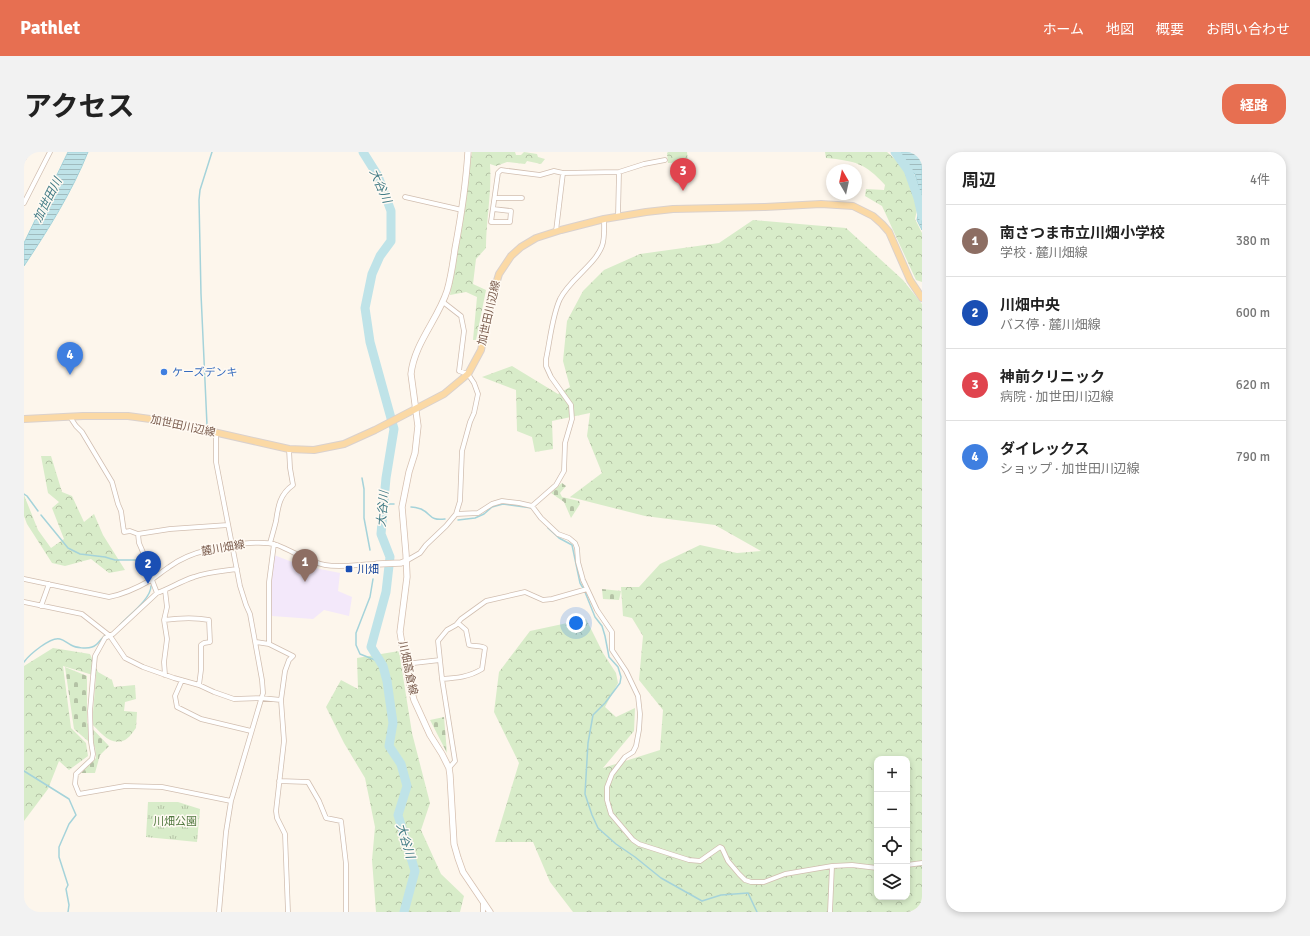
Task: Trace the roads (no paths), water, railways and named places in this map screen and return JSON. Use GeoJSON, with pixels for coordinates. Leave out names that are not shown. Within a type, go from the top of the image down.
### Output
{"type":"FeatureCollection","features":[{"type":"Feature","properties":{"kind":"main road","name":"加世田川辺線"},"geometry":{"type":"LineString","coordinates":[[24,419],[113,415],[143,417],[289,449],[314,450],[344,444],[444,394],[468,374],[481,350],[492,294],[499,274],[511,256],[521,247],[536,238],[556,231],[618,216],[646,212],[765,208],[821,204],[853,206],[873,216],[888,232],[910,280],[922,298]]}},
{"type":"Feature","properties":{"kind":"street"},"geometry":{"type":"LineString","coordinates":[[24,158],[27,152]]}},
{"type":"Feature","properties":{"kind":"street"},"geometry":{"type":"LineString","coordinates":[[24,203],[50,152]]}},
{"type":"Feature","properties":{"kind":"street","name":"川畑高倉線"},"geometry":{"type":"LineString","coordinates":[[468,152],[462,210],[448,289],[412,366],[411,374],[414,410],[418,426],[417,442],[402,507],[406,590],[401,616],[400,632],[405,664],[414,700],[430,735],[449,768],[454,844],[458,858],[463,872],[490,912]]}},
{"type":"Feature","properties":{"kind":"street"},"geometry":{"type":"LineString","coordinates":[[493,210],[511,210],[510,222],[491,222],[498,173],[501,170],[540,175],[546,174],[550,171],[563,173],[619,172],[644,164],[665,160]]}},
{"type":"Feature","properties":{"kind":"street"},"geometry":{"type":"LineString","coordinates":[[618,216],[619,172]]}},
{"type":"Feature","properties":{"kind":"street"},"geometry":{"type":"LineString","coordinates":[[556,231],[563,173]]}},
{"type":"Feature","properties":{"kind":"street"},"geometry":{"type":"LineString","coordinates":[[405,197],[462,210]]}},
{"type":"Feature","properties":{"kind":"street"},"geometry":{"type":"LineString","coordinates":[[495,198],[522,198]]}},
{"type":"Feature","properties":{"kind":"street"},"geometry":{"type":"LineString","coordinates":[[532,506],[556,485],[564,471],[565,443],[572,419],[571,405],[557,387],[546,366],[546,359],[557,306],[563,293],[572,281],[599,253],[604,236],[604,219]]}},
{"type":"Feature","properties":{"kind":"street"},"geometry":{"type":"LineString","coordinates":[[404,562],[420,553],[456,514],[460,501],[462,451],[474,413],[478,394],[474,383],[468,374],[459,371],[464,331],[461,316],[443,302]]}},
{"type":"Feature","properties":{"kind":"street"},"geometry":{"type":"LineString","coordinates":[[70,417],[82,432],[112,482],[121,511],[124,532],[130,531],[138,534],[170,529],[228,526]]}},
{"type":"Feature","properties":{"kind":"street"},"geometry":{"type":"LineString","coordinates":[[216,433],[216,462],[237,569],[246,605],[250,614],[256,642],[262,680],[261,698],[231,801],[226,832],[219,912]]}},
{"type":"Feature","properties":{"kind":"street"},"geometry":{"type":"LineString","coordinates":[[269,644],[269,582],[272,544],[279,504],[287,490],[293,485],[289,449]]}},
{"type":"Feature","properties":{"kind":"street"},"geometry":{"type":"LineString","coordinates":[[456,514],[478,513],[492,504],[507,500],[532,506],[541,518],[558,534],[569,538],[575,543],[585,590],[612,632],[612,650],[626,671],[638,696],[640,714],[636,746],[633,752],[625,757],[612,774],[606,792],[611,814],[616,822],[633,840],[639,844],[689,860],[700,861],[718,848],[722,848],[728,861],[739,874],[745,880],[751,882],[764,882],[785,874],[832,866],[852,865],[874,868]]}},
{"type":"Feature","properties":{"kind":"street"},"geometry":{"type":"LineString","coordinates":[[138,534],[152,573],[152,580],[157,593]]}},
{"type":"Feature","properties":{"kind":"street","name":"麓川畑線"},"geometry":{"type":"LineString","coordinates":[[24,579],[109,597],[123,594],[152,580],[170,566],[195,553],[232,546],[259,543],[272,544],[326,565],[404,562]]}},
{"type":"Feature","properties":{"kind":"street"},"geometry":{"type":"LineString","coordinates":[[231,801],[162,787],[125,786],[79,794],[75,784],[76,774],[92,759],[93,754],[90,710],[95,656],[105,638],[114,634],[157,593],[192,577],[237,569]]}},
{"type":"Feature","properties":{"kind":"street"},"geometry":{"type":"LineString","coordinates":[[41,606],[49,584]]}},
{"type":"Feature","properties":{"kind":"street"},"geometry":{"type":"LineString","coordinates":[[165,590],[167,607],[164,620],[167,639],[164,662],[165,675]]}},
{"type":"Feature","properties":{"kind":"street"},"geometry":{"type":"LineString","coordinates":[[449,768],[455,761],[442,679],[438,640],[447,630],[486,601],[505,595],[525,592],[543,600],[552,599],[585,590]]}},
{"type":"Feature","properties":{"kind":"street"},"geometry":{"type":"LineString","coordinates":[[24,602],[82,614],[110,636],[125,658],[143,667],[165,675],[199,684],[214,692],[234,699],[261,698],[281,700]]}},
{"type":"Feature","properties":{"kind":"street"},"geometry":{"type":"LineString","coordinates":[[164,620],[189,618],[209,620],[210,642],[201,645],[202,670],[199,684]]}},
{"type":"Feature","properties":{"kind":"street"},"geometry":{"type":"LineString","coordinates":[[442,679],[463,677],[482,668],[485,648],[482,646],[474,647],[469,645],[466,630],[458,623]]}},
{"type":"Feature","properties":{"kind":"street"},"geometry":{"type":"LineString","coordinates":[[256,642],[269,644],[292,656],[285,671],[281,700],[284,737],[276,815],[285,834],[288,912]]}},
{"type":"Feature","properties":{"kind":"street"},"geometry":{"type":"LineString","coordinates":[[405,664],[440,660]]}},
{"type":"Feature","properties":{"kind":"street"},"geometry":{"type":"LineString","coordinates":[[182,680],[175,696],[177,707],[201,719],[251,731]]}},
{"type":"Feature","properties":{"kind":"street"},"geometry":{"type":"LineString","coordinates":[[279,781],[308,782],[319,801],[326,818],[341,821],[346,864],[346,912]]}},
{"type":"Feature","properties":{"kind":"street"},"geometry":{"type":"LineString","coordinates":[[910,865],[922,863]]}},
{"type":"Feature","properties":{"kind":"street"},"geometry":{"type":"LineString","coordinates":[[830,912],[832,866]]}},
{"type":"Feature","properties":{"kind":"street"},"geometry":{"type":"LineString","coordinates":[[483,902],[483,912]]}},
{"type":"Feature","properties":{"kind":"water","name":"加世田川"},"geometry":{"type":"Polygon","coordinates":[[[68,152],[88,152],[75,182],[42,239],[24,266],[24,243],[68,152]]]}},
{"type":"Feature","properties":{"kind":"water"},"geometry":{"type":"Polygon","coordinates":[[[891,152],[922,152],[922,230],[917,220],[921,198],[915,174],[891,152]]]}},
{"type":"Feature","properties":{"kind":"waterway"},"geometry":{"type":"LineString","coordinates":[[207,425],[201,294],[199,200],[200,190],[212,152]]}},
{"type":"Feature","properties":{"kind":"waterway","name":"大谷川"},"geometry":{"type":"LineString","coordinates":[[363,152],[378,176],[391,211],[391,241],[380,256],[372,274],[365,308],[370,342],[394,429],[386,478],[381,534],[390,557],[386,592],[371,647],[383,666],[387,681],[393,723],[389,746],[401,764],[407,786],[398,815],[415,871],[404,912]]}},
{"type":"Feature","properties":{"kind":"waterway"},"geometry":{"type":"LineString","coordinates":[[895,152],[908,170],[918,198],[922,216]]}},
{"type":"Feature","properties":{"kind":"waterway"},"geometry":{"type":"LineString","coordinates":[[362,478],[364,489],[364,518],[370,550]]}},
{"type":"Feature","properties":{"kind":"waterway"},"geometry":{"type":"LineString","coordinates":[[24,494],[38,511]]}},
{"type":"Feature","properties":{"kind":"waterway"},"geometry":{"type":"LineString","coordinates":[[384,504],[394,504]]}},
{"type":"Feature","properties":{"kind":"waterway"},"geometry":{"type":"LineString","coordinates":[[458,520],[475,518],[484,514],[492,507],[503,504],[532,508]]}},
{"type":"Feature","properties":{"kind":"waterway"},"geometry":{"type":"LineString","coordinates":[[411,507],[421,509],[433,518],[445,519]]}},
{"type":"Feature","properties":{"kind":"waterway"},"geometry":{"type":"LineString","coordinates":[[41,515],[68,548],[80,554],[105,557],[115,560],[138,560],[143,565],[146,572]]}},
{"type":"Feature","properties":{"kind":"waterway"},"geometry":{"type":"LineString","coordinates":[[548,528],[559,538],[572,545],[580,583],[583,588]]}},
{"type":"Feature","properties":{"kind":"waterway"},"geometry":{"type":"LineString","coordinates":[[373,579],[370,597],[356,633],[356,645],[360,654],[380,662]]}},
{"type":"Feature","properties":{"kind":"waterway"},"geometry":{"type":"LineString","coordinates":[[120,625],[144,601],[150,591],[151,586]]}},
{"type":"Feature","properties":{"kind":"waterway"},"geometry":{"type":"LineString","coordinates":[[585,592],[595,617],[602,626],[609,657],[618,667],[621,677],[620,683],[605,703],[593,715],[588,743],[585,794],[598,828],[616,844],[661,878],[702,901],[721,895],[748,893],[757,912]]}},
{"type":"Feature","properties":{"kind":"waterway"},"geometry":{"type":"LineString","coordinates":[[24,662],[30,655],[51,640],[60,639],[73,646],[87,648],[96,645],[106,635]]}},
{"type":"Feature","properties":{"kind":"waterway"},"geometry":{"type":"LineString","coordinates":[[24,771],[69,799],[76,815],[69,824],[59,847],[59,857],[68,885],[66,889],[69,905],[68,912]]}},
{"type":"Feature","properties":{"kind":"place","name":"神前クリニック"},"geometry":{"type":"Point","coordinates":[683,191]}},
{"type":"Feature","properties":{"kind":"place","name":"ケーズデンキ"},"geometry":{"type":"Point","coordinates":[164,372]}},
{"type":"Feature","properties":{"kind":"place","name":"ダイレックス"},"geometry":{"type":"Point","coordinates":[70,375]}},
{"type":"Feature","properties":{"kind":"place","name":"川畑"},"geometry":{"type":"Point","coordinates":[349,569]}},
{"type":"Feature","properties":{"kind":"place","name":"南さつま市立川畑小学校"},"geometry":{"type":"Point","coordinates":[305,582]}},
{"type":"Feature","properties":{"kind":"place","name":"川畑中央"},"geometry":{"type":"Point","coordinates":[148,584]}},
{"type":"Feature","properties":{"kind":"park label","name":"川畑公園"},"geometry":{"type":"Point","coordinates":[175,821]}}]}
